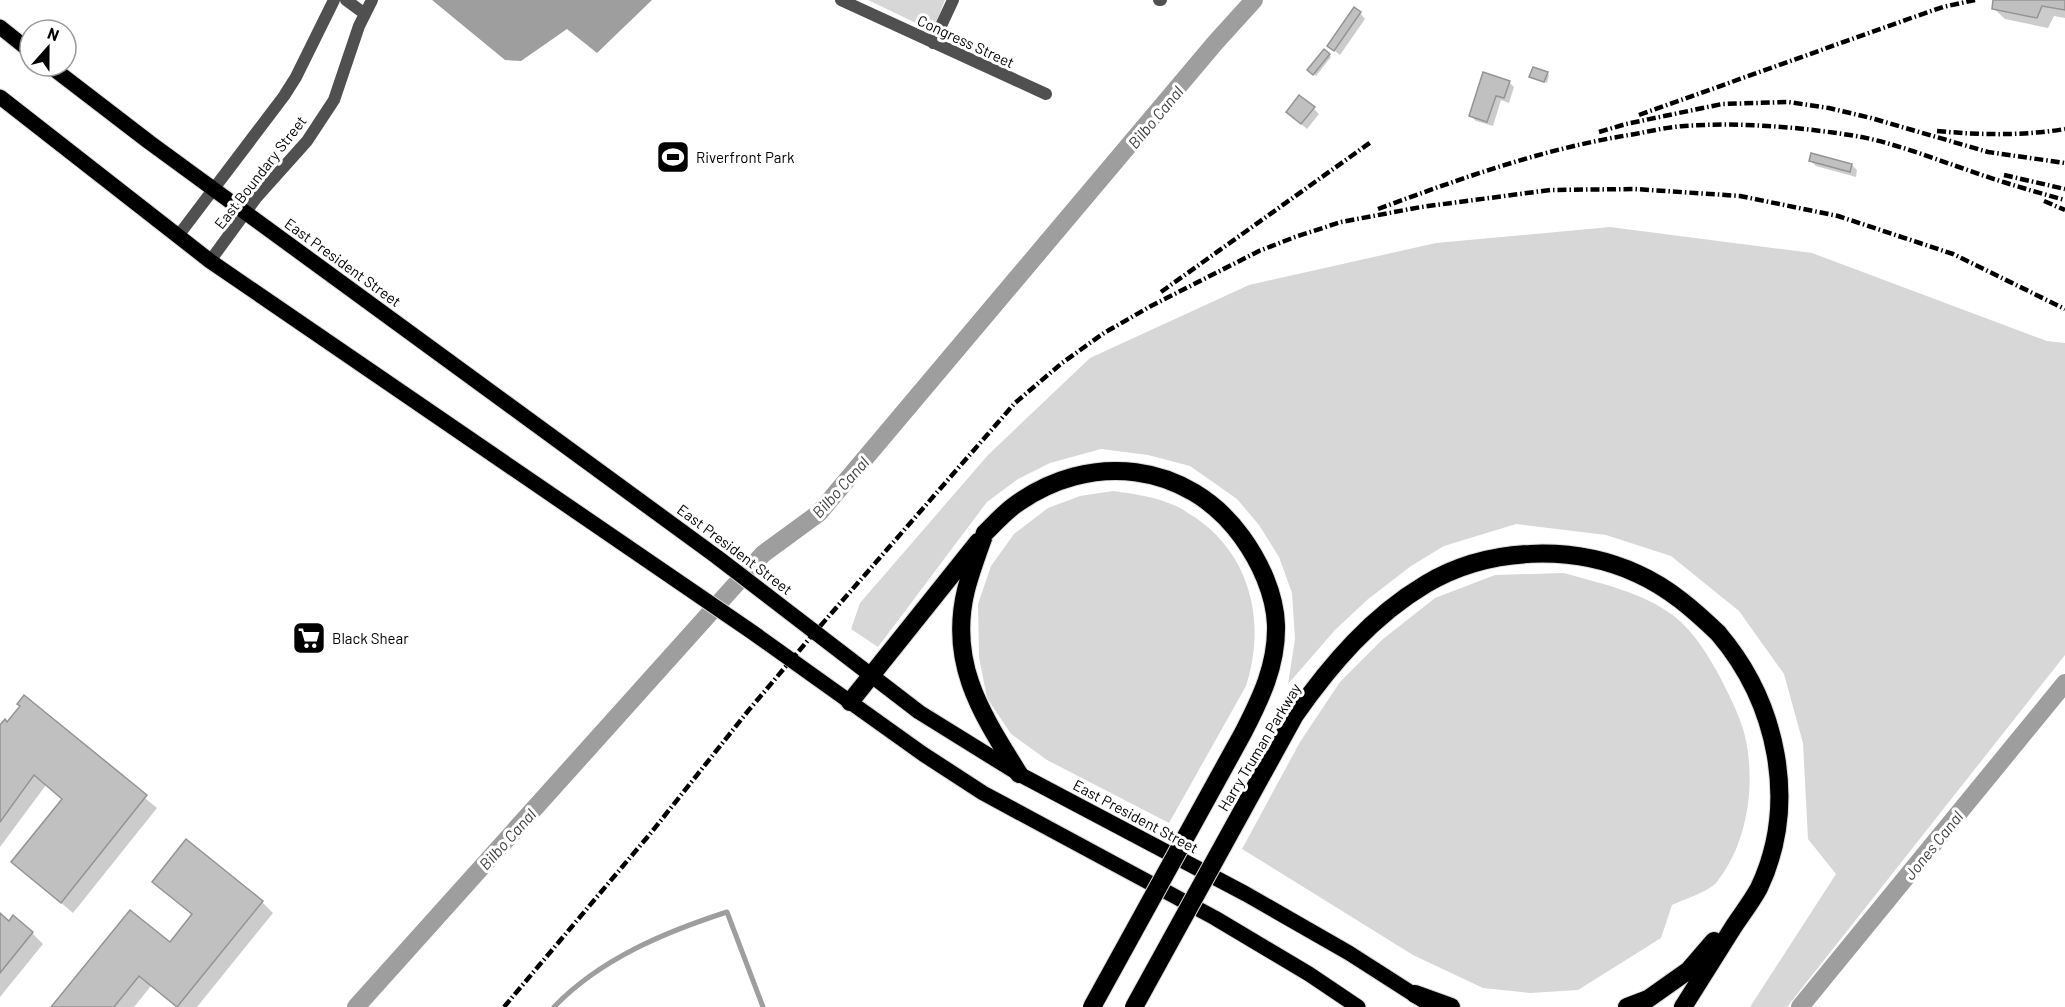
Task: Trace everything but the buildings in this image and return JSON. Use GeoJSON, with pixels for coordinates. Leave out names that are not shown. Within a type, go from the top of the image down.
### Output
{"type":"FeatureCollection","features":[{"type":"Feature","properties":{"kind":"highway","name":"Harry Truman Parkway"},"geometry":{"type":"LineString","coordinates":[[850,702],[985,533],[1015,505],[1056,483],[1087,473],[1106,471],[1148,474],[1174,482],[1202,497],[1235,528],[1252,550],[1274,607],[1276,624],[1274,656],[1270,674],[1244,733],[1092,1007]]}},
{"type":"Feature","properties":{"kind":"highway"},"geometry":{"type":"LineString","coordinates":[[985,533],[966,592],[962,615],[960,638],[963,663],[970,687],[983,715],[1019,774]]}},
{"type":"Feature","properties":{"kind":"highway","name":"Harry Truman Parkway"},"geometry":{"type":"LineString","coordinates":[[1134,1007],[1277,746],[1302,706],[1334,663],[1403,599],[1455,570],[1485,560],[1517,555],[1547,554],[1578,557],[1637,573],[1664,588],[1693,609],[1734,652],[1749,675],[1760,699],[1777,756],[1779,785],[1774,844],[1758,890]]}},
{"type":"Feature","properties":{"kind":"highway"},"geometry":{"type":"LineString","coordinates":[[1627,1007],[1648,999],[1689,970],[1758,890]]}},
{"type":"Feature","properties":{"kind":"highway"},"geometry":{"type":"LineString","coordinates":[[1683,1007],[1758,890]]}},
{"type":"Feature","properties":{"kind":"highway"},"geometry":{"type":"LineString","coordinates":[[1415,994],[1450,1007]]}},
{"type":"Feature","properties":{"kind":"main road"},"geometry":{"type":"LineString","coordinates":[[0,27],[18,41]]}},
{"type":"Feature","properties":{"kind":"main road","name":"East President Street"},"geometry":{"type":"LineString","coordinates":[[66,78],[213,189],[717,557],[919,712],[1019,774],[1246,894],[1349,953],[1433,1007]]}},
{"type":"Feature","properties":{"kind":"main road"},"geometry":{"type":"LineString","coordinates":[[0,97],[210,261],[749,630],[923,754],[983,792],[1215,918],[1309,974],[1358,1007]]}},
{"type":"Feature","properties":{"kind":"street","name":"East Boundary Street"},"geometry":{"type":"LineString","coordinates":[[178,236],[284,96],[296,77],[334,0]]}},
{"type":"Feature","properties":{"kind":"street"},"geometry":{"type":"LineString","coordinates":[[346,0],[365,14]]}},
{"type":"Feature","properties":{"kind":"street","name":"East Boundary Street"},"geometry":{"type":"LineString","coordinates":[[210,261],[256,198],[307,141],[333,100],[372,0]]}},
{"type":"Feature","properties":{"kind":"street","name":"Congress Street"},"geometry":{"type":"LineString","coordinates":[[841,0],[1046,94]]}},
{"type":"Feature","properties":{"kind":"street"},"geometry":{"type":"LineString","coordinates":[[933,43],[953,0]]}},
{"type":"Feature","properties":{"kind":"shaded area"},"geometry":{"type":"Polygon","coordinates":[[[432,0],[652,0],[597,53],[567,29],[521,61],[505,60],[432,0]]]}},
{"type":"Feature","properties":{"kind":"shaded area"},"geometry":{"type":"Polygon","coordinates":[[[868,0],[945,0],[937,20],[930,26],[920,25],[868,0]]]}},
{"type":"Feature","properties":{"kind":"shaded area"},"geometry":{"type":"Polygon","coordinates":[[[1610,227],[1812,253],[2047,341],[2065,343],[2065,655],[1787,1007],[1750,1007],[1836,874],[1808,839],[1803,743],[1784,674],[1739,611],[1671,556],[1606,535],[1516,524],[1444,546],[1411,566],[1367,600],[1335,630],[1288,684],[1295,639],[1292,593],[1279,557],[1259,525],[1237,499],[1190,466],[1148,455],[1101,449],[1050,463],[1018,479],[987,502],[878,647],[851,629],[860,603],[988,455],[1090,358],[1249,285],[1436,243],[1610,227]]]}},
{"type":"Feature","properties":{"kind":"shaded area"},"geometry":{"type":"Polygon","coordinates":[[[1113,491],[1153,498],[1176,506],[1196,518],[1215,534],[1230,552],[1242,572],[1250,593],[1254,616],[1252,663],[1246,686],[1169,823],[1047,760],[1011,734],[987,698],[979,657],[978,604],[991,566],[1014,534],[1048,508],[1080,496],[1113,491]]]}},
{"type":"Feature","properties":{"kind":"shaded area"},"geometry":{"type":"Polygon","coordinates":[[[1564,573],[1635,595],[1662,608],[1681,622],[1700,644],[1715,669],[1734,706],[1745,736],[1750,774],[1749,793],[1747,813],[1736,850],[1713,886],[1672,905],[1661,938],[1578,990],[1530,993],[1483,988],[1413,955],[1242,849],[1300,742],[1340,682],[1383,639],[1435,598],[1495,575],[1564,573]]]}},
{"type":"Feature","properties":{"kind":"waterway","name":"Bilbo Canal"},"geometry":{"type":"LineString","coordinates":[[356,1007],[763,554],[819,513],[1215,43],[1254,0]]}},
{"type":"Feature","properties":{"kind":"waterway","name":"Jones Canal"},"geometry":{"type":"LineString","coordinates":[[1800,1007],[2065,683]]}},
{"type":"Feature","properties":{"kind":"waterway"},"geometry":{"type":"LineString","coordinates":[[554,1007],[592,975],[634,949],[727,912],[763,1007]]}},
{"type":"Feature","properties":{"kind":"railway"},"geometry":{"type":"LineString","coordinates":[[1639,115],[1943,7],[1975,0]]}},
{"type":"Feature","properties":{"kind":"railway"},"geometry":{"type":"LineString","coordinates":[[1599,132],[1626,124],[1722,104],[1788,102],[1829,108],[1871,118],[1988,152],[2065,163]]}},
{"type":"Feature","properties":{"kind":"railway"},"geometry":{"type":"LineString","coordinates":[[1378,209],[1472,175],[1569,147],[1672,127],[1705,125],[1792,128],[1869,139],[2065,200]]}},
{"type":"Feature","properties":{"kind":"railway"},"geometry":{"type":"LineString","coordinates":[[1937,131],[2001,134],[2065,129]]}},
{"type":"Feature","properties":{"kind":"railway"},"geometry":{"type":"LineString","coordinates":[[1161,292],[1371,142]]}},
{"type":"Feature","properties":{"kind":"railway"},"geometry":{"type":"LineString","coordinates":[[2004,175],[2065,189]]}},
{"type":"Feature","properties":{"kind":"railway"},"geometry":{"type":"LineString","coordinates":[[504,1007],[650,834],[748,711],[1015,403],[1062,363],[1104,333],[1151,306],[1259,251],[1341,222],[1421,207],[1550,190],[1635,189],[1740,196],[1838,216],[1953,254],[2065,309]]}},
{"type":"Feature","properties":{"kind":"railway"},"geometry":{"type":"LineString","coordinates":[[2044,201],[2065,210]]}},
{"type":"Feature","properties":{"kind":"place","name":"Riverfront Park"},"geometry":{"type":"Point","coordinates":[673,157]}},
{"type":"Feature","properties":{"kind":"place","name":"Black Shear"},"geometry":{"type":"Point","coordinates":[309,638]}}]}
